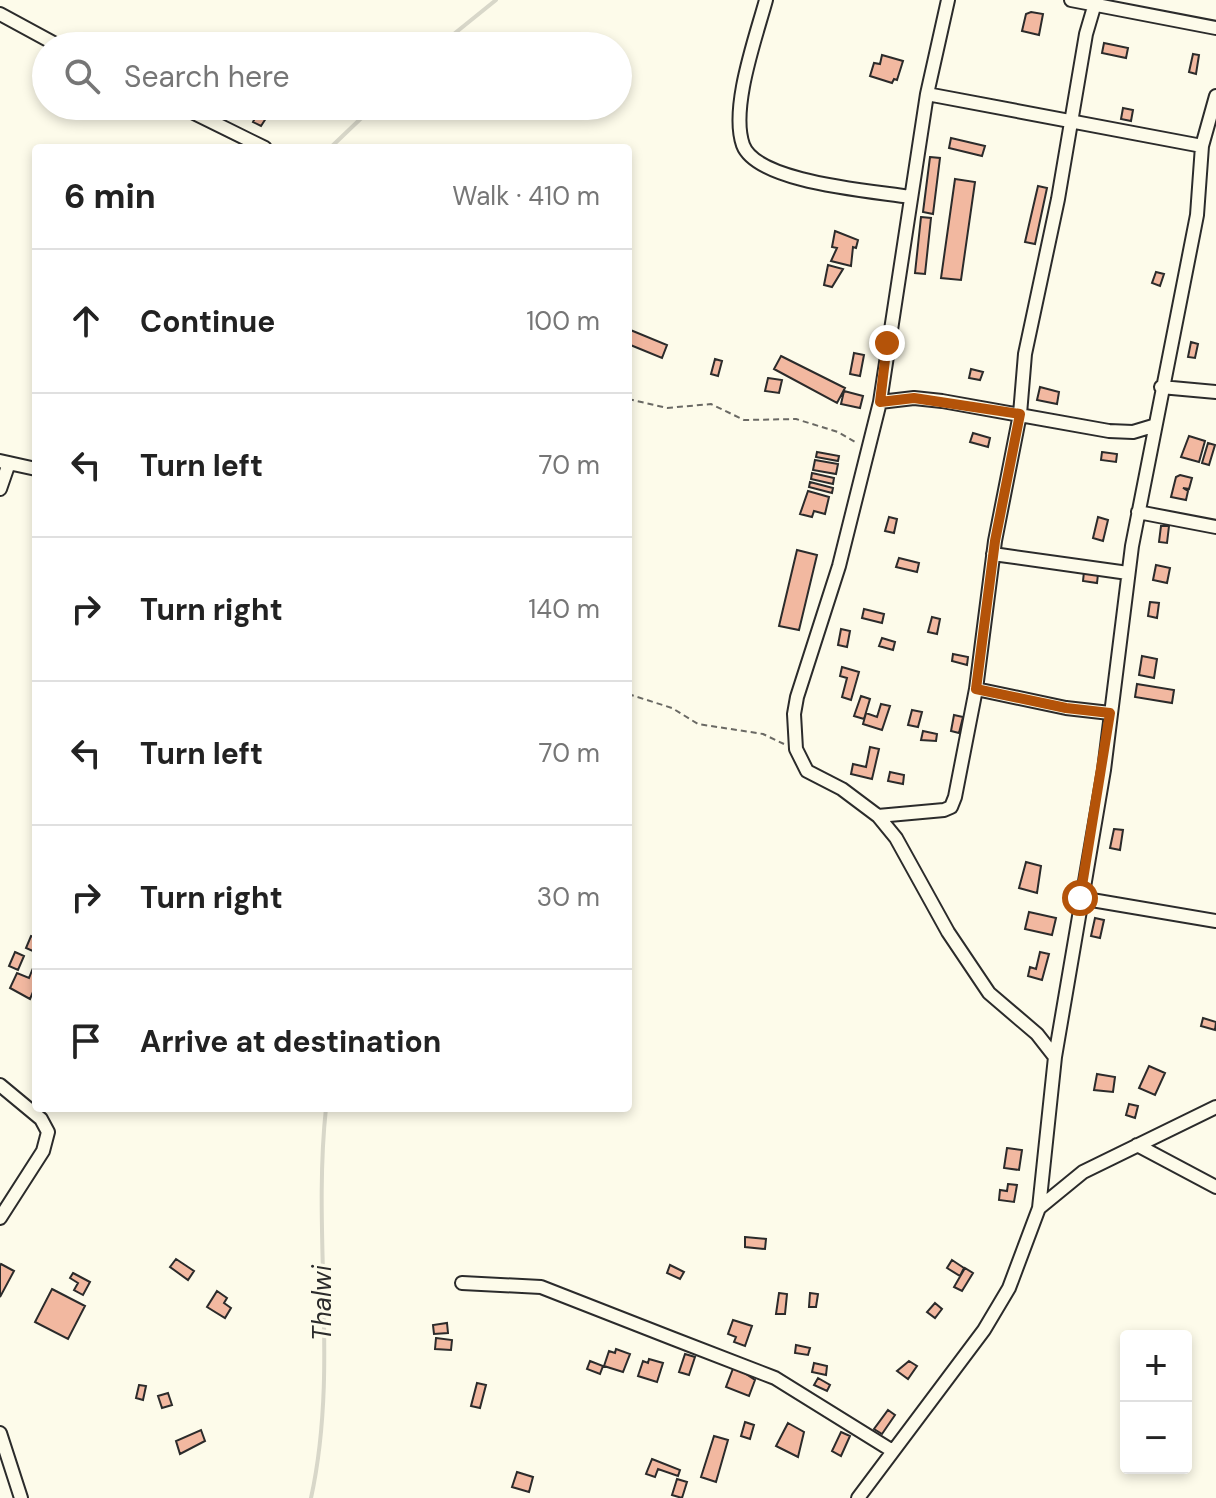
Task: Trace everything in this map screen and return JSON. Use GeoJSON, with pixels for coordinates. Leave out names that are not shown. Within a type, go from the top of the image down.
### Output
{"type":"FeatureCollection","features":[{"type":"Feature","properties":{"kind":"street"},"geometry":{"type":"LineString","coordinates":[[766,0],[742,96],[743,146],[757,161],[781,173],[910,197]]}},
{"type":"Feature","properties":{"kind":"street"},"geometry":{"type":"LineString","coordinates":[[948,0],[927,94],[880,402],[839,566],[797,697],[794,714],[796,749],[807,771],[842,789],[878,816],[896,838],[948,932],[989,993],[1037,1034],[1055,1057]]}},
{"type":"Feature","properties":{"kind":"street"},"geometry":{"type":"LineString","coordinates":[[1071,0],[1096,2],[1216,28]]}},
{"type":"Feature","properties":{"kind":"street"},"geometry":{"type":"LineString","coordinates":[[878,816],[935,812],[951,807],[959,785],[976,689],[993,554],[1020,414],[1025,354],[1072,123],[1086,34],[1096,2]]}},
{"type":"Feature","properties":{"kind":"street"},"geometry":{"type":"LineString","coordinates":[[0,14],[33,32]]}},
{"type":"Feature","properties":{"kind":"street"},"geometry":{"type":"LineString","coordinates":[[927,94],[1072,123],[1208,138]]}},
{"type":"Feature","properties":{"kind":"street"},"geometry":{"type":"LineString","coordinates":[[858,1498],[984,1330],[1009,1288],[1039,1208],[1055,1057],[1102,784],[1128,573],[1153,426],[1197,215],[1216,96]]}},
{"type":"Feature","properties":{"kind":"street"},"geometry":{"type":"LineString","coordinates":[[208,120],[257,144]]}},
{"type":"Feature","properties":{"kind":"street"},"geometry":{"type":"LineString","coordinates":[[1161,387],[1216,392]]}},
{"type":"Feature","properties":{"kind":"street"},"geometry":{"type":"LineString","coordinates":[[880,402],[914,398],[1121,432],[1153,426]]}},
{"type":"Feature","properties":{"kind":"street"},"geometry":{"type":"LineString","coordinates":[[0,489],[4,462],[32,468]]}},
{"type":"Feature","properties":{"kind":"street"},"geometry":{"type":"LineString","coordinates":[[1138,512],[1216,527]]}},
{"type":"Feature","properties":{"kind":"street"},"geometry":{"type":"LineString","coordinates":[[993,554],[1128,573]]}},
{"type":"Feature","properties":{"kind":"street"},"geometry":{"type":"LineString","coordinates":[[976,689],[1051,706],[1110,713]]}},
{"type":"Feature","properties":{"kind":"street"},"geometry":{"type":"LineString","coordinates":[[1080,898],[1216,921]]}},
{"type":"Feature","properties":{"kind":"street"},"geometry":{"type":"LineString","coordinates":[[0,1085],[32,1112]]}},
{"type":"Feature","properties":{"kind":"street"},"geometry":{"type":"LineString","coordinates":[[1039,1208],[1083,1172],[1167,1134],[1216,1107]]}},
{"type":"Feature","properties":{"kind":"street"},"geometry":{"type":"LineString","coordinates":[[0,1218],[43,1151],[48,1132],[41,1119],[33,1112]]}},
{"type":"Feature","properties":{"kind":"street"},"geometry":{"type":"LineString","coordinates":[[1137,1145],[1216,1187]]}},
{"type":"Feature","properties":{"kind":"street"},"geometry":{"type":"LineString","coordinates":[[462,1283],[541,1287],[775,1378],[891,1450]]}},
{"type":"Feature","properties":{"kind":"street"},"geometry":{"type":"LineString","coordinates":[[0,1433],[21,1498]]}},
{"type":"Feature","properties":{"kind":"path"},"geometry":{"type":"LineString","coordinates":[[632,400],[667,408],[711,404],[744,420],[796,419],[852,439],[866,455]]}},
{"type":"Feature","properties":{"kind":"path"},"geometry":{"type":"LineString","coordinates":[[632,695],[672,708],[698,724],[763,734],[796,749]]}},
{"type":"Feature","properties":{"kind":"building"},"geometry":{"type":"Polygon","coordinates":[[[1026,14],[1043,14],[1039,35],[1022,31],[1026,14]]]}},
{"type":"Feature","properties":{"kind":"building"},"geometry":{"type":"Polygon","coordinates":[[[1104,43],[1128,48],[1126,58],[1102,53],[1104,43]]]}},
{"type":"Feature","properties":{"kind":"building"},"geometry":{"type":"Polygon","coordinates":[[[1193,54],[1199,55],[1196,74],[1189,72],[1193,54]]]}},
{"type":"Feature","properties":{"kind":"building"},"geometry":{"type":"Polygon","coordinates":[[[882,55],[903,61],[897,80],[894,79],[892,83],[870,76],[874,63],[880,64],[882,55]]]}},
{"type":"Feature","properties":{"kind":"building"},"geometry":{"type":"Polygon","coordinates":[[[1123,108],[1133,110],[1131,121],[1121,119],[1123,108]]]}},
{"type":"Feature","properties":{"kind":"building"},"geometry":{"type":"Polygon","coordinates":[[[254,120],[265,120],[261,126],[254,120]]]}},
{"type":"Feature","properties":{"kind":"building"},"geometry":{"type":"Polygon","coordinates":[[[951,138],[985,146],[982,156],[949,148],[951,138]]]}},
{"type":"Feature","properties":{"kind":"building"},"geometry":{"type":"Polygon","coordinates":[[[930,157],[940,158],[933,214],[923,212],[930,157]]]}},
{"type":"Feature","properties":{"kind":"building"},"geometry":{"type":"Polygon","coordinates":[[[955,179],[975,182],[961,280],[941,278],[955,179]]]}},
{"type":"Feature","properties":{"kind":"building"},"geometry":{"type":"Polygon","coordinates":[[[1038,186],[1047,188],[1035,244],[1025,242],[1038,186]]]}},
{"type":"Feature","properties":{"kind":"building"},"geometry":{"type":"Polygon","coordinates":[[[921,217],[931,218],[925,274],[915,273],[921,217]]]}},
{"type":"Feature","properties":{"kind":"building"},"geometry":{"type":"Polygon","coordinates":[[[835,231],[858,240],[856,248],[853,247],[851,266],[831,261],[837,248],[832,247],[835,231]]]}},
{"type":"Feature","properties":{"kind":"building"},"geometry":{"type":"Polygon","coordinates":[[[828,265],[843,269],[832,287],[824,285],[828,265]]]}},
{"type":"Feature","properties":{"kind":"building"},"geometry":{"type":"Polygon","coordinates":[[[1156,272],[1164,274],[1160,286],[1152,283],[1156,272]]]}},
{"type":"Feature","properties":{"kind":"building"},"geometry":{"type":"Polygon","coordinates":[[[632,331],[667,345],[662,358],[632,346],[632,331]]]}},
{"type":"Feature","properties":{"kind":"building"},"geometry":{"type":"Polygon","coordinates":[[[1191,342],[1198,344],[1195,358],[1188,357],[1191,342]]]}},
{"type":"Feature","properties":{"kind":"building"},"geometry":{"type":"Polygon","coordinates":[[[854,353],[864,355],[860,376],[850,374],[854,353]]]}},
{"type":"Feature","properties":{"kind":"building"},"geometry":{"type":"Polygon","coordinates":[[[781,356],[845,388],[837,403],[774,369],[781,356]]]}},
{"type":"Feature","properties":{"kind":"building"},"geometry":{"type":"Polygon","coordinates":[[[715,359],[722,361],[718,376],[711,374],[715,359]]]}},
{"type":"Feature","properties":{"kind":"building"},"geometry":{"type":"Polygon","coordinates":[[[971,369],[983,372],[980,380],[969,378],[971,369]]]}},
{"type":"Feature","properties":{"kind":"building"},"geometry":{"type":"Polygon","coordinates":[[[768,378],[782,380],[779,393],[765,391],[768,378]]]}},
{"type":"Feature","properties":{"kind":"building"},"geometry":{"type":"Polygon","coordinates":[[[1040,387],[1059,392],[1057,404],[1037,400],[1040,387]]]}},
{"type":"Feature","properties":{"kind":"building"},"geometry":{"type":"Polygon","coordinates":[[[844,391],[863,396],[860,408],[841,404],[844,391]]]}},
{"type":"Feature","properties":{"kind":"building"},"geometry":{"type":"Polygon","coordinates":[[[973,433],[990,438],[988,447],[970,442],[973,433]]]}},
{"type":"Feature","properties":{"kind":"building"},"geometry":{"type":"Polygon","coordinates":[[[1189,436],[1205,441],[1199,462],[1181,457],[1189,436]]]}},
{"type":"Feature","properties":{"kind":"building"},"geometry":{"type":"Polygon","coordinates":[[[1208,443],[1215,445],[1209,465],[1202,463],[1208,443]]]}},
{"type":"Feature","properties":{"kind":"building"},"geometry":{"type":"Polygon","coordinates":[[[817,452],[839,456],[838,461],[816,457],[817,452]]]}},
{"type":"Feature","properties":{"kind":"building"},"geometry":{"type":"Polygon","coordinates":[[[1102,452],[1117,454],[1116,462],[1101,460],[1102,452]]]}},
{"type":"Feature","properties":{"kind":"building"},"geometry":{"type":"Polygon","coordinates":[[[815,460],[838,464],[836,474],[813,470],[815,460]]]}},
{"type":"Feature","properties":{"kind":"building"},"geometry":{"type":"Polygon","coordinates":[[[812,473],[834,478],[833,484],[811,479],[812,473]]]}},
{"type":"Feature","properties":{"kind":"building"},"geometry":{"type":"Polygon","coordinates":[[[1176,477],[1192,478],[1189,489],[1183,488],[1188,491],[1186,500],[1171,497],[1176,477]]]}},
{"type":"Feature","properties":{"kind":"building"},"geometry":{"type":"Polygon","coordinates":[[[810,482],[833,488],[832,493],[809,487],[810,482]]]}},
{"type":"Feature","properties":{"kind":"building"},"geometry":{"type":"Polygon","coordinates":[[[808,491],[829,497],[825,514],[814,511],[812,517],[800,514],[808,491]]]}},
{"type":"Feature","properties":{"kind":"building"},"geometry":{"type":"Polygon","coordinates":[[[889,517],[897,519],[894,533],[885,531],[889,517]]]}},
{"type":"Feature","properties":{"kind":"building"},"geometry":{"type":"Polygon","coordinates":[[[1098,517],[1108,520],[1103,541],[1093,538],[1098,517]]]}},
{"type":"Feature","properties":{"kind":"building"},"geometry":{"type":"Polygon","coordinates":[[[1161,526],[1169,526],[1167,543],[1159,542],[1161,526]]]}},
{"type":"Feature","properties":{"kind":"building"},"geometry":{"type":"Polygon","coordinates":[[[797,550],[817,555],[799,630],[779,626],[797,550]]]}},
{"type":"Feature","properties":{"kind":"building"},"geometry":{"type":"Polygon","coordinates":[[[899,558],[919,563],[917,572],[896,567],[899,558]]]}},
{"type":"Feature","properties":{"kind":"building"},"geometry":{"type":"Polygon","coordinates":[[[1156,565],[1170,568],[1167,583],[1153,580],[1156,565]]]}},
{"type":"Feature","properties":{"kind":"building"},"geometry":{"type":"Polygon","coordinates":[[[1084,572],[1098,574],[1097,583],[1083,581],[1084,572]]]}},
{"type":"Feature","properties":{"kind":"building"},"geometry":{"type":"Polygon","coordinates":[[[1150,602],[1159,603],[1157,618],[1148,616],[1150,602]]]}},
{"type":"Feature","properties":{"kind":"building"},"geometry":{"type":"Polygon","coordinates":[[[864,609],[884,614],[882,623],[862,618],[864,609]]]}},
{"type":"Feature","properties":{"kind":"building"},"geometry":{"type":"Polygon","coordinates":[[[932,617],[940,619],[937,634],[928,632],[932,617]]]}},
{"type":"Feature","properties":{"kind":"building"},"geometry":{"type":"Polygon","coordinates":[[[841,629],[850,631],[847,647],[838,645],[841,629]]]}},
{"type":"Feature","properties":{"kind":"building"},"geometry":{"type":"Polygon","coordinates":[[[882,638],[895,642],[893,650],[879,646],[882,638]]]}},
{"type":"Feature","properties":{"kind":"building"},"geometry":{"type":"Polygon","coordinates":[[[953,654],[968,657],[967,665],[952,661],[953,654]]]}},
{"type":"Feature","properties":{"kind":"building"},"geometry":{"type":"Polygon","coordinates":[[[1142,656],[1157,659],[1154,678],[1139,675],[1142,656]]]}},
{"type":"Feature","properties":{"kind":"building"},"geometry":{"type":"Polygon","coordinates":[[[842,667],[859,672],[851,700],[842,697],[847,678],[840,676],[842,667]]]}},
{"type":"Feature","properties":{"kind":"building"},"geometry":{"type":"Polygon","coordinates":[[[1137,684],[1174,690],[1172,703],[1135,697],[1137,684]]]}},
{"type":"Feature","properties":{"kind":"building"},"geometry":{"type":"Polygon","coordinates":[[[861,696],[870,699],[864,719],[854,716],[861,696]]]}},
{"type":"Feature","properties":{"kind":"building"},"geometry":{"type":"Polygon","coordinates":[[[881,704],[890,706],[882,730],[863,724],[866,713],[877,717],[881,704]]]}},
{"type":"Feature","properties":{"kind":"building"},"geometry":{"type":"Polygon","coordinates":[[[912,710],[922,712],[918,727],[908,725],[912,710]]]}},
{"type":"Feature","properties":{"kind":"building"},"geometry":{"type":"Polygon","coordinates":[[[954,715],[963,717],[959,733],[951,731],[954,715]]]}},
{"type":"Feature","properties":{"kind":"building"},"geometry":{"type":"Polygon","coordinates":[[[923,731],[937,734],[936,741],[921,740],[923,731]]]}},
{"type":"Feature","properties":{"kind":"building"},"geometry":{"type":"Polygon","coordinates":[[[870,747],[879,749],[872,779],[851,774],[853,764],[866,767],[870,747]]]}},
{"type":"Feature","properties":{"kind":"building"},"geometry":{"type":"Polygon","coordinates":[[[890,772],[904,775],[903,784],[888,781],[890,772]]]}},
{"type":"Feature","properties":{"kind":"building"},"geometry":{"type":"Polygon","coordinates":[[[1114,829],[1123,830],[1120,850],[1110,848],[1114,829]]]}},
{"type":"Feature","properties":{"kind":"building"},"geometry":{"type":"Polygon","coordinates":[[[1026,862],[1041,866],[1037,893],[1019,888],[1026,862]]]}},
{"type":"Feature","properties":{"kind":"building"},"geometry":{"type":"Polygon","coordinates":[[[1029,912],[1056,918],[1052,935],[1025,929],[1029,912]]]}},
{"type":"Feature","properties":{"kind":"building"},"geometry":{"type":"Polygon","coordinates":[[[1095,918],[1104,920],[1100,938],[1091,936],[1095,918]]]}},
{"type":"Feature","properties":{"kind":"building"},"geometry":{"type":"Polygon","coordinates":[[[31,936],[32,936],[32,951],[26,948],[31,936]]]}},
{"type":"Feature","properties":{"kind":"building"},"geometry":{"type":"Polygon","coordinates":[[[15,952],[24,956],[18,970],[9,966],[15,952]]]}},
{"type":"Feature","properties":{"kind":"building"},"geometry":{"type":"Polygon","coordinates":[[[1040,952],[1049,954],[1042,980],[1028,976],[1030,967],[1036,969],[1040,952]]]}},
{"type":"Feature","properties":{"kind":"building"},"geometry":{"type":"Polygon","coordinates":[[[32,970],[30,999],[10,988],[17,973],[29,978],[32,970]]]}},
{"type":"Feature","properties":{"kind":"building"},"geometry":{"type":"Polygon","coordinates":[[[1203,1018],[1216,1022],[1215,1030],[1201,1026],[1203,1018]]]}},
{"type":"Feature","properties":{"kind":"building"},"geometry":{"type":"Polygon","coordinates":[[[1149,1066],[1165,1073],[1155,1095],[1139,1088],[1149,1066]]]}},
{"type":"Feature","properties":{"kind":"building"},"geometry":{"type":"Polygon","coordinates":[[[1097,1074],[1115,1077],[1113,1092],[1094,1090],[1097,1074]]]}},
{"type":"Feature","properties":{"kind":"building"},"geometry":{"type":"Polygon","coordinates":[[[1129,1104],[1138,1106],[1135,1118],[1126,1115],[1129,1104]]]}},
{"type":"Feature","properties":{"kind":"building"},"geometry":{"type":"Polygon","coordinates":[[[1007,1148],[1022,1150],[1019,1170],[1004,1168],[1007,1148]]]}},
{"type":"Feature","properties":{"kind":"building"},"geometry":{"type":"Polygon","coordinates":[[[1008,1184],[1017,1185],[1014,1202],[999,1200],[1000,1190],[1007,1191],[1008,1184]]]}},
{"type":"Feature","properties":{"kind":"building"},"geometry":{"type":"Polygon","coordinates":[[[745,1237],[766,1239],[765,1249],[745,1247],[745,1237]]]}},
{"type":"Feature","properties":{"kind":"building"},"geometry":{"type":"Polygon","coordinates":[[[176,1259],[194,1271],[188,1280],[170,1267],[176,1259]]]}},
{"type":"Feature","properties":{"kind":"building"},"geometry":{"type":"Polygon","coordinates":[[[952,1260],[964,1268],[960,1276],[947,1268],[952,1260]]]}},
{"type":"Feature","properties":{"kind":"building"},"geometry":{"type":"Polygon","coordinates":[[[670,1265],[684,1272],[680,1279],[667,1273],[670,1265]]]}},
{"type":"Feature","properties":{"kind":"building"},"geometry":{"type":"Polygon","coordinates":[[[0,1266],[14,1271],[0,1297],[0,1266]]]}},
{"type":"Feature","properties":{"kind":"building"},"geometry":{"type":"Polygon","coordinates":[[[965,1268],[973,1273],[962,1291],[954,1287],[965,1268]]]}},
{"type":"Feature","properties":{"kind":"building"},"geometry":{"type":"Polygon","coordinates":[[[73,1273],[90,1282],[83,1295],[74,1290],[78,1283],[70,1278],[73,1273]]]}},
{"type":"Feature","properties":{"kind":"building"},"geometry":{"type":"Polygon","coordinates":[[[52,1289],[85,1306],[68,1339],[35,1322],[52,1289]]]}},
{"type":"Feature","properties":{"kind":"building"},"geometry":{"type":"Polygon","coordinates":[[[217,1291],[227,1298],[224,1303],[231,1308],[225,1318],[207,1307],[217,1291]]]}},
{"type":"Feature","properties":{"kind":"building"},"geometry":{"type":"Polygon","coordinates":[[[779,1293],[787,1294],[785,1314],[776,1314],[779,1293]]]}},
{"type":"Feature","properties":{"kind":"building"},"geometry":{"type":"Polygon","coordinates":[[[810,1293],[818,1294],[816,1307],[809,1307],[810,1293]]]}},
{"type":"Feature","properties":{"kind":"building"},"geometry":{"type":"Polygon","coordinates":[[[935,1303],[942,1309],[935,1318],[927,1312],[935,1303]]]}},
{"type":"Feature","properties":{"kind":"building"},"geometry":{"type":"Polygon","coordinates":[[[733,1320],[752,1326],[745,1346],[734,1342],[736,1337],[728,1334],[733,1320]]]}},
{"type":"Feature","properties":{"kind":"building"},"geometry":{"type":"Polygon","coordinates":[[[447,1323],[448,1333],[434,1334],[433,1325],[447,1323]]]}},
{"type":"Feature","properties":{"kind":"building"},"geometry":{"type":"Polygon","coordinates":[[[436,1338],[452,1340],[451,1350],[435,1349],[436,1338]]]}},
{"type":"Feature","properties":{"kind":"building"},"geometry":{"type":"Polygon","coordinates":[[[796,1345],[810,1348],[808,1355],[795,1353],[796,1345]]]}},
{"type":"Feature","properties":{"kind":"building"},"geometry":{"type":"Polygon","coordinates":[[[616,1349],[630,1354],[623,1372],[604,1366],[609,1351],[615,1353],[616,1349]]]}},
{"type":"Feature","properties":{"kind":"building"},"geometry":{"type":"Polygon","coordinates":[[[685,1354],[695,1357],[689,1375],[679,1372],[685,1354]]]}},
{"type":"Feature","properties":{"kind":"building"},"geometry":{"type":"Polygon","coordinates":[[[649,1359],[663,1363],[657,1382],[638,1376],[643,1361],[648,1363],[649,1359]]]}},
{"type":"Feature","properties":{"kind":"building"},"geometry":{"type":"Polygon","coordinates":[[[590,1361],[603,1366],[600,1374],[587,1369],[590,1361]]]}},
{"type":"Feature","properties":{"kind":"building"},"geometry":{"type":"Polygon","coordinates":[[[909,1361],[917,1366],[908,1379],[897,1371],[909,1361]]]}},
{"type":"Feature","properties":{"kind":"building"},"geometry":{"type":"Polygon","coordinates":[[[814,1363],[827,1366],[826,1375],[812,1372],[814,1363]]]}},
{"type":"Feature","properties":{"kind":"building"},"geometry":{"type":"Polygon","coordinates":[[[734,1366],[755,1380],[749,1396],[726,1387],[734,1366]]]}},
{"type":"Feature","properties":{"kind":"building"},"geometry":{"type":"Polygon","coordinates":[[[818,1378],[830,1385],[827,1391],[814,1385],[818,1378]]]}},
{"type":"Feature","properties":{"kind":"building"},"geometry":{"type":"Polygon","coordinates":[[[477,1383],[486,1385],[480,1408],[471,1406],[477,1383]]]}},
{"type":"Feature","properties":{"kind":"building"},"geometry":{"type":"Polygon","coordinates":[[[139,1385],[146,1386],[143,1400],[136,1398],[139,1385]]]}},
{"type":"Feature","properties":{"kind":"building"},"geometry":{"type":"Polygon","coordinates":[[[168,1393],[172,1405],[162,1408],[158,1396],[168,1393]]]}},
{"type":"Feature","properties":{"kind":"building"},"geometry":{"type":"Polygon","coordinates":[[[888,1410],[895,1415],[882,1434],[874,1429],[888,1410]]]}},
{"type":"Feature","properties":{"kind":"building"},"geometry":{"type":"Polygon","coordinates":[[[745,1422],[754,1425],[750,1439],[741,1436],[745,1422]]]}},
{"type":"Feature","properties":{"kind":"building"},"geometry":{"type":"Polygon","coordinates":[[[788,1423],[804,1432],[798,1457],[776,1446],[788,1423]]]}},
{"type":"Feature","properties":{"kind":"building"},"geometry":{"type":"Polygon","coordinates":[[[201,1430],[205,1441],[180,1454],[176,1441],[201,1430]]]}},
{"type":"Feature","properties":{"kind":"building"},"geometry":{"type":"Polygon","coordinates":[[[841,1432],[850,1436],[841,1456],[832,1451],[841,1432]]]}},
{"type":"Feature","properties":{"kind":"building"},"geometry":{"type":"Polygon","coordinates":[[[714,1436],[728,1440],[716,1482],[701,1477],[714,1436]]]}},
{"type":"Feature","properties":{"kind":"building"},"geometry":{"type":"Polygon","coordinates":[[[652,1459],[680,1470],[678,1476],[658,1469],[655,1477],[646,1474],[652,1459]]]}},
{"type":"Feature","properties":{"kind":"building"},"geometry":{"type":"Polygon","coordinates":[[[517,1472],[533,1477],[529,1492],[512,1487],[517,1472]]]}},
{"type":"Feature","properties":{"kind":"building"},"geometry":{"type":"Polygon","coordinates":[[[677,1479],[687,1482],[682,1498],[672,1495],[677,1479]]]}},
{"type":"Feature","properties":{"kind":"waterway","name":"Thalwi"},"geometry":{"type":"LineString","coordinates":[[456,32],[496,0]]}},
{"type":"Feature","properties":{"kind":"waterway","name":"Thalwi"},"geometry":{"type":"LineString","coordinates":[[334,144],[359,120]]}},
{"type":"Feature","properties":{"kind":"waterway","name":"Thalwi"},"geometry":{"type":"LineString","coordinates":[[311,1498],[323,1401],[322,1157],[326,1112]]}},
{"type":"Feature","properties":{"kind":"route"},"geometry":{"type":"LineString","coordinates":[[887,343],[880,402],[914,398],[1020,414],[995,541],[976,689],[1066,708],[1110,713],[1104,770],[1080,898]]}}]}
